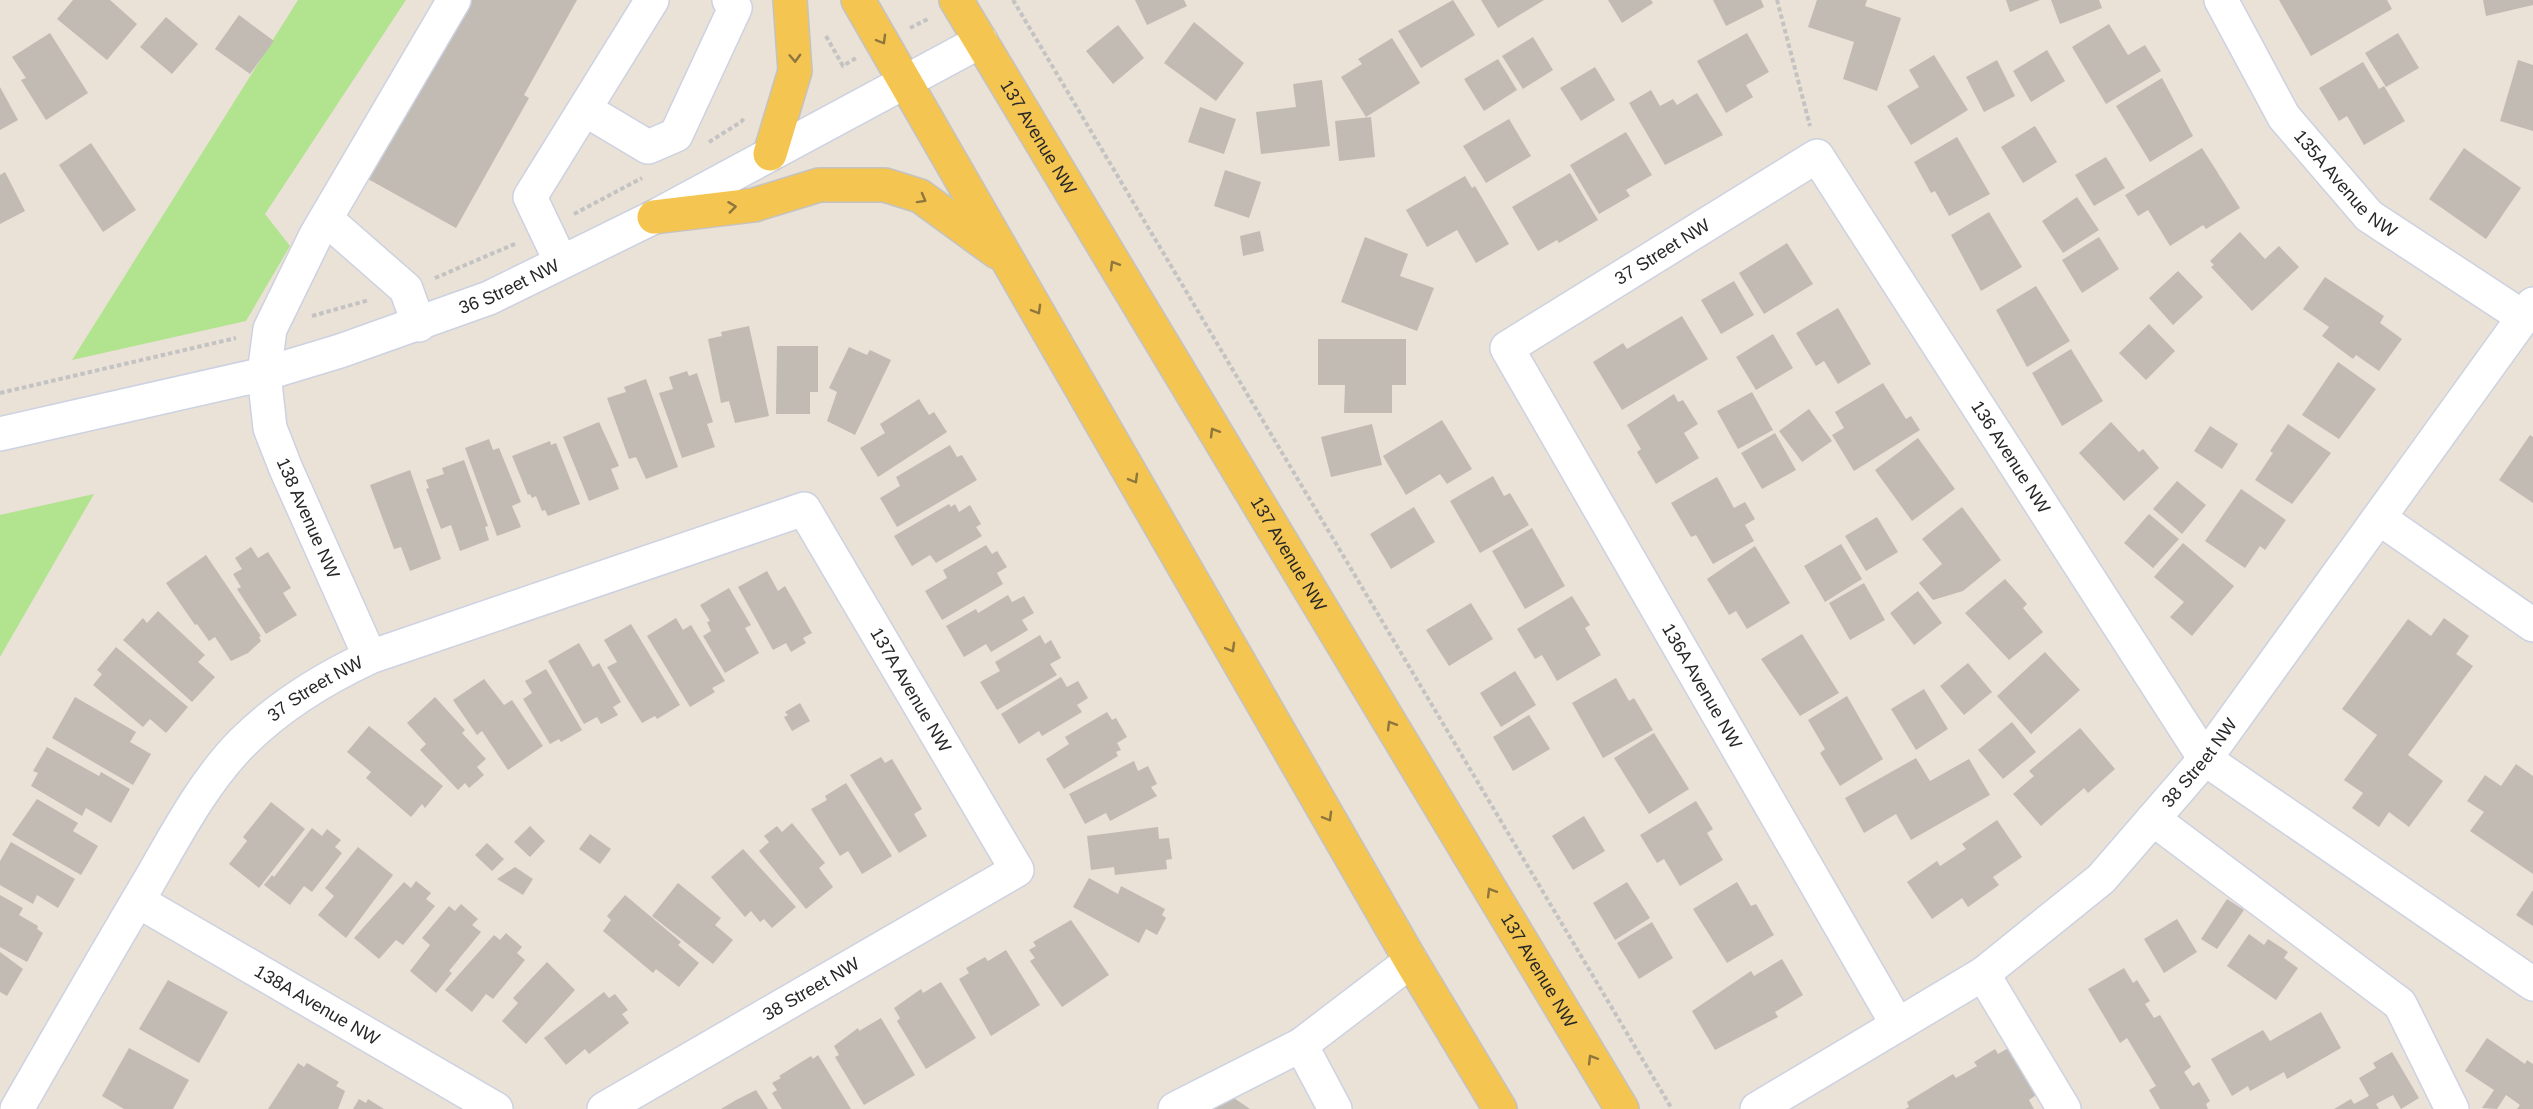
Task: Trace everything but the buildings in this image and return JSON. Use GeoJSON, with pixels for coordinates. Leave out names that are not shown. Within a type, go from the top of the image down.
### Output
{"type":"FeatureCollection","features":[{"type":"Feature","properties":{"kind":"main road"},"geometry":{"type":"LineString","coordinates":[[770,154],[795,71],[790,0]]}},
{"type":"Feature","properties":{"kind":"main road"},"geometry":{"type":"LineString","coordinates":[[858,0],[1411,961],[1500,1109]]}},
{"type":"Feature","properties":{"kind":"main road","name":"137 Avenue NW"},"geometry":{"type":"LineString","coordinates":[[956,0],[1622,1109]]}},
{"type":"Feature","properties":{"kind":"main road"},"geometry":{"type":"LineString","coordinates":[[654,217],[754,205],[819,185],[885,185],[920,196],[1008,259]]}},
{"type":"Feature","properties":{"kind":"street","name":"138 Avenue NW"},"geometry":{"type":"LineString","coordinates":[[370,657],[270,428],[264,374],[270,329],[326,219],[454,0]]}},
{"type":"Feature","properties":{"kind":"street"},"geometry":{"type":"LineString","coordinates":[[561,262],[530,197],[586,110],[652,0]]}},
{"type":"Feature","properties":{"kind":"street"},"geometry":{"type":"LineString","coordinates":[[586,110],[648,147],[676,135],[735,8],[729,0]]}},
{"type":"Feature","properties":{"kind":"street","name":"135A Avenue NW"},"geometry":{"type":"LineString","coordinates":[[2221,0],[2284,117],[2369,216],[2528,310]]}},
{"type":"Feature","properties":{"kind":"street","name":"36 Street NW"},"geometry":{"type":"LineString","coordinates":[[0,434],[264,374],[419,325],[489,298],[654,217],[981,41]]}},
{"type":"Feature","properties":{"kind":"street","name":"37 Street NW"},"geometry":{"type":"LineString","coordinates":[[1507,348],[1817,156]]}},
{"type":"Feature","properties":{"kind":"street","name":"136 Avenue NW"},"geometry":{"type":"LineString","coordinates":[[1817,156],[2205,759]]}},
{"type":"Feature","properties":{"kind":"street"},"geometry":{"type":"LineString","coordinates":[[326,219],[406,289],[419,325]]}},
{"type":"Feature","properties":{"kind":"street","name":"38 Street NW"},"geometry":{"type":"LineString","coordinates":[[1757,1109],[1983,974],[2101,879],[2205,759],[2528,310]]}},
{"type":"Feature","properties":{"kind":"street","name":"136A Avenue NW"},"geometry":{"type":"LineString","coordinates":[[1507,348],[1897,1024]]}},
{"type":"Feature","properties":{"kind":"street","name":"37 Street NW"},"geometry":{"type":"LineString","coordinates":[[17,1109],[138,901],[215,776],[242,743],[297,696],[331,675],[370,657],[804,509]]}},
{"type":"Feature","properties":{"kind":"street","name":"137A Avenue NW"},"geometry":{"type":"LineString","coordinates":[[804,509],[1017,870]]}},
{"type":"Feature","properties":{"kind":"street"},"geometry":{"type":"LineString","coordinates":[[2379,518],[2533,625]]}},
{"type":"Feature","properties":{"kind":"street"},"geometry":{"type":"LineString","coordinates":[[2205,759],[2533,984]]}},
{"type":"Feature","properties":{"kind":"street"},"geometry":{"type":"LineString","coordinates":[[2152,819],[2400,1004],[2452,1109]]}},
{"type":"Feature","properties":{"kind":"street","name":"38 Street NW"},"geometry":{"type":"LineString","coordinates":[[604,1109],[1017,870]]}},
{"type":"Feature","properties":{"kind":"street","name":"138A Avenue NW"},"geometry":{"type":"LineString","coordinates":[[138,901],[496,1109]]}},
{"type":"Feature","properties":{"kind":"street"},"geometry":{"type":"LineString","coordinates":[[1175,1109],[1301,1046],[1411,961]]}},
{"type":"Feature","properties":{"kind":"street"},"geometry":{"type":"LineString","coordinates":[[1983,974],[2064,1109]]}},
{"type":"Feature","properties":{"kind":"street"},"geometry":{"type":"LineString","coordinates":[[1301,1046],[1335,1109]]}},
{"type":"Feature","properties":{"kind":"path"},"geometry":{"type":"LineString","coordinates":[[1013,0],[1672,1109]]}},
{"type":"Feature","properties":{"kind":"path"},"geometry":{"type":"LineString","coordinates":[[1777,0],[1817,156]]}},
{"type":"Feature","properties":{"kind":"green space"},"geometry":{"type":"Polygon","coordinates":[[[298,0],[406,0],[265,214],[290,246],[246,321],[72,360],[298,0]]]}},
{"type":"Feature","properties":{"kind":"green space"},"geometry":{"type":"Polygon","coordinates":[[[94,494],[0,657],[0,515],[94,494]]]}}]}
